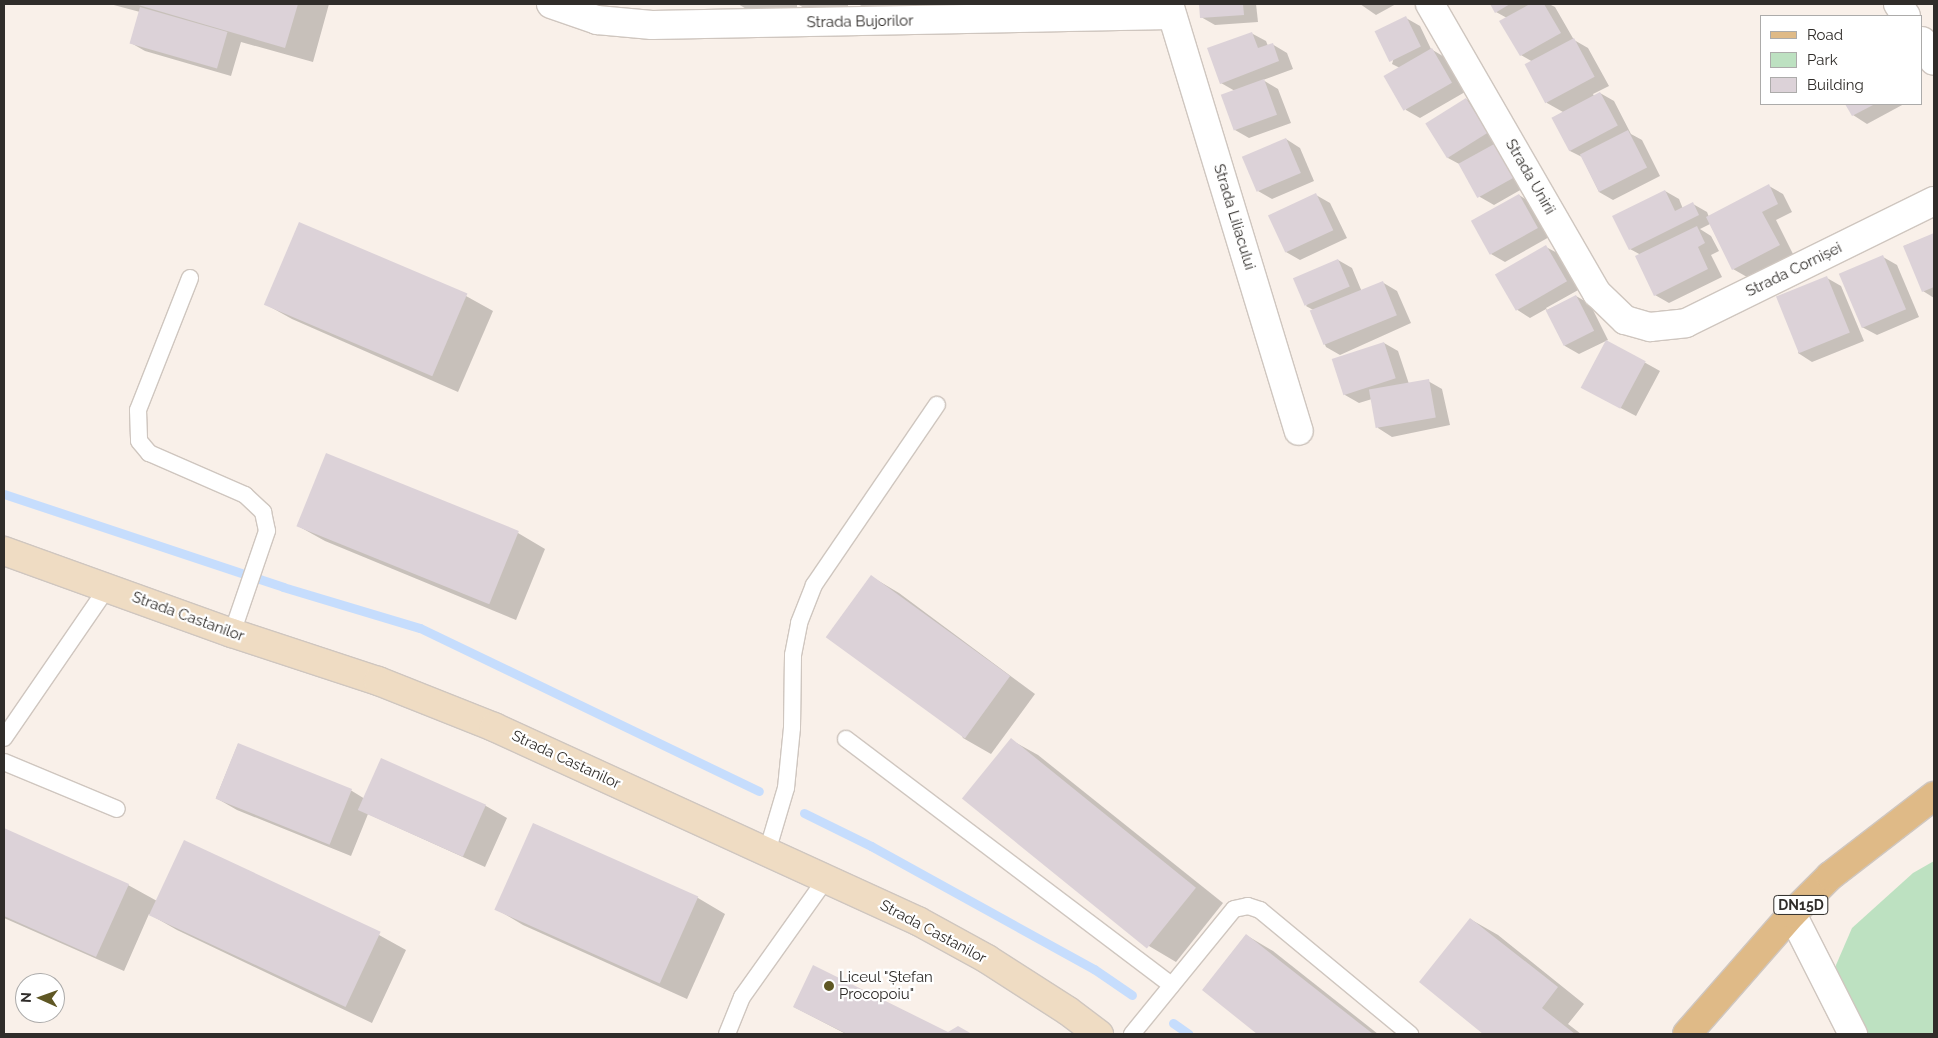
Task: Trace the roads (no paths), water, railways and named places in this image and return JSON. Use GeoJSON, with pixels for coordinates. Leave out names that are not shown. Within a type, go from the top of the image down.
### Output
{"type":"FeatureCollection","features":[{"type":"Feature","properties":{"kind":"main road","name":"DN15D"},"geometry":{"type":"LineString","coordinates":[[1687,1034],[1792,914],[1830,876],[1934,796]]}},
{"type":"Feature","properties":{"kind":"street","name":"Strada Bujorilor"},"geometry":{"type":"LineString","coordinates":[[551,4],[597,20],[652,24],[1170,10]]}},
{"type":"Feature","properties":{"kind":"street","name":"Strada Unirii"},"geometry":{"type":"LineString","coordinates":[[1430,4],[1597,293],[1625,320],[1650,328]]}},
{"type":"Feature","properties":{"kind":"street"},"geometry":{"type":"LineString","coordinates":[[1898,4],[1905,15]]}},
{"type":"Feature","properties":{"kind":"street","name":"Strada Liliacului"},"geometry":{"type":"LineString","coordinates":[[1170,10],[1300,431]]}},
{"type":"Feature","properties":{"kind":"street"},"geometry":{"type":"LineString","coordinates":[[1923,43],[1934,61]]}},
{"type":"Feature","properties":{"kind":"street","name":"Strada Cornișei"},"geometry":{"type":"LineString","coordinates":[[1650,328],[1686,323],[1934,202]]}},
{"type":"Feature","properties":{"kind":"street","name":"Strada Castanilor"},"geometry":{"type":"LineString","coordinates":[[4,551],[232,633],[378,681],[494,727],[918,921],[978,954],[1068,1011],[1099,1034]]}},
{"type":"Feature","properties":{"kind":"street"},"geometry":{"type":"LineString","coordinates":[[1792,914],[1853,1034]]}},
{"type":"Feature","properties":{"kind":"lane"},"geometry":{"type":"LineString","coordinates":[[190,278],[138,410],[139,441],[149,453],[245,495],[263,512],[267,531],[232,633]]}},
{"type":"Feature","properties":{"kind":"lane"},"geometry":{"type":"LineString","coordinates":[[767,852],[786,788],[792,728],[793,655],[799,622],[814,585],[937,405]]}},
{"type":"Feature","properties":{"kind":"lane"},"geometry":{"type":"LineString","coordinates":[[4,738],[107,588]]}},
{"type":"Feature","properties":{"kind":"lane"},"geometry":{"type":"LineString","coordinates":[[846,739],[1171,986]]}},
{"type":"Feature","properties":{"kind":"lane"},"geometry":{"type":"LineString","coordinates":[[4,762],[118,809]]}},
{"type":"Feature","properties":{"kind":"lane"},"geometry":{"type":"LineString","coordinates":[[727,1034],[742,997],[826,878]]}},
{"type":"Feature","properties":{"kind":"lane"},"geometry":{"type":"LineString","coordinates":[[1132,1034],[1234,909],[1248,906],[1260,910],[1410,1034]]}},
{"type":"Feature","properties":{"kind":"waterway"},"geometry":{"type":"LineString","coordinates":[[4,494],[283,587],[420,628],[759,791]]}},
{"type":"Feature","properties":{"kind":"waterway"},"geometry":{"type":"LineString","coordinates":[[804,813],[871,846],[1094,969],[1132,995]]}},
{"type":"Feature","properties":{"kind":"waterway"},"geometry":{"type":"LineString","coordinates":[[1173,1023],[1189,1034]]}},
{"type":"Feature","properties":{"kind":"place","name":"Liceul \"Ștefan Procopoiu\""},"geometry":{"type":"Point","coordinates":[829,986]}}]}
